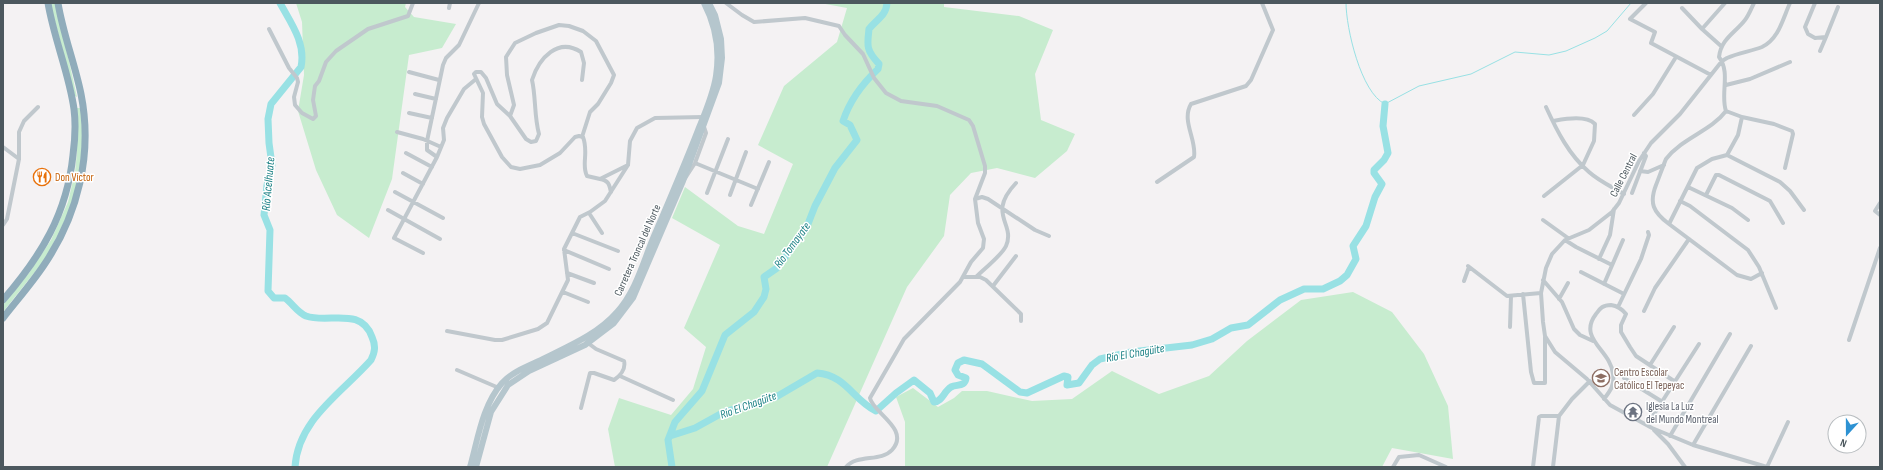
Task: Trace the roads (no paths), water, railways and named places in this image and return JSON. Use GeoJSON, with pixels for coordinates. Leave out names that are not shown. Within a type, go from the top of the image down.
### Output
{"type":"FeatureCollection","features":[{"type":"Feature","properties":{"kind":"highway"},"geometry":{"type":"LineString","coordinates":[[3,300],[39,255],[50,235],[59,215],[66,193],[73,161],[75,139],[72,97],[54,32],[48,3]]}},
{"type":"Feature","properties":{"kind":"highway"},"geometry":{"type":"LineString","coordinates":[[3,318],[44,266],[64,230],[80,184],[85,159],[85,123],[81,93],[58,3]]}},
{"type":"Feature","properties":{"kind":"highway"},"geometry":{"type":"LineString","coordinates":[[72,97],[77,100],[81,93]]}},
{"type":"Feature","properties":{"kind":"highway"},"geometry":{"type":"LineString","coordinates":[[74,110],[78,105],[83,108]]}},
{"type":"Feature","properties":{"kind":"main road","name":"Carretera Troncal del Norte"},"geometry":{"type":"LineString","coordinates":[[585,342],[614,316],[629,296],[703,117],[715,81],[718,56],[715,31],[704,3]]}},
{"type":"Feature","properties":{"kind":"main road","name":"Carretera Troncal del Norte"},"geometry":{"type":"LineString","coordinates":[[470,467],[482,419],[499,388],[517,372],[585,342],[614,323],[633,298],[683,181],[720,83],[722,58],[718,24],[709,3]]}},
{"type":"Feature","properties":{"kind":"main road","name":"Carretera Troncal del Norte"},"geometry":{"type":"LineString","coordinates":[[476,467],[489,418],[500,396],[508,385],[522,374],[544,361]]}},
{"type":"Feature","properties":{"kind":"street"},"geometry":{"type":"LineString","coordinates":[[269,29],[289,68],[297,78],[298,82],[294,97],[295,105],[302,113],[313,119],[316,116],[313,100],[315,86],[319,81],[326,62],[336,50],[368,29],[408,16],[413,3]]}},
{"type":"Feature","properties":{"kind":"street"},"geometry":{"type":"LineString","coordinates":[[449,8],[450,3]]}},
{"type":"Feature","properties":{"kind":"street"},"geometry":{"type":"LineString","coordinates":[[438,157],[427,150],[427,141],[439,80],[446,58],[460,45],[479,3]]}},
{"type":"Feature","properties":{"kind":"street"},"geometry":{"type":"LineString","coordinates":[[726,3],[742,16],[754,22],[805,18],[837,25],[862,54],[874,78],[886,93],[898,100],[937,106],[966,118],[971,123],[986,171],[975,199],[978,222],[984,242],[983,248],[971,262],[963,277],[904,339],[870,398],[894,429],[896,438],[894,447],[886,454],[851,462],[846,467]]}},
{"type":"Feature","properties":{"kind":"street"},"geometry":{"type":"LineString","coordinates":[[1158,182],[1194,157],[1188,116],[1190,104],[1246,86],[1251,80],[1272,30],[1262,3]]}},
{"type":"Feature","properties":{"kind":"street"},"geometry":{"type":"LineString","coordinates":[[1646,3],[1630,18],[1655,32],[1651,43],[1711,75]]}},
{"type":"Feature","properties":{"kind":"street"},"geometry":{"type":"LineString","coordinates":[[1702,29],[1725,3]]}},
{"type":"Feature","properties":{"kind":"street"},"geometry":{"type":"LineString","coordinates":[[1754,3],[1745,20],[1721,46],[1719,57],[1722,61],[1726,85],[1726,111],[1720,119],[1685,142],[1670,154],[1665,161],[1653,193],[1653,206],[1659,217],[1737,275],[1751,279],[1762,273]]}},
{"type":"Feature","properties":{"kind":"street"},"geometry":{"type":"LineString","coordinates":[[1722,61],[1768,43],[1778,31],[1790,3]]}},
{"type":"Feature","properties":{"kind":"street"},"geometry":{"type":"LineString","coordinates":[[1815,3],[1807,23],[1806,31],[1811,37],[1826,37]]}},
{"type":"Feature","properties":{"kind":"street"},"geometry":{"type":"LineString","coordinates":[[1820,51],[1838,7]]}},
{"type":"Feature","properties":{"kind":"street"},"geometry":{"type":"LineString","coordinates":[[1682,8],[1721,46]]}},
{"type":"Feature","properties":{"kind":"street"},"geometry":{"type":"LineString","coordinates":[[510,116],[514,105],[507,75],[506,57],[515,43],[536,33],[559,25],[569,26],[583,31],[596,42],[614,75],[601,99],[590,112],[582,137],[585,142],[587,154],[584,171],[586,176],[607,180],[611,192]]}},
{"type":"Feature","properties":{"kind":"street"},"geometry":{"type":"LineString","coordinates":[[582,80],[584,62],[581,52],[570,48],[556,49],[549,52],[538,66],[532,80],[534,87],[536,125],[539,134],[536,141],[530,142],[526,140],[510,116],[497,104],[486,78],[481,72],[476,72],[474,74],[483,93],[482,117],[484,124],[502,157],[511,167],[520,169],[540,165],[560,153],[574,137],[582,137]]}},
{"type":"Feature","properties":{"kind":"street"},"geometry":{"type":"LineString","coordinates":[[1634,115],[1653,94],[1676,56]]}},
{"type":"Feature","properties":{"kind":"street","name":"Calle Central"},"geometry":{"type":"LineString","coordinates":[[1722,61],[1680,114],[1657,136],[1644,153],[1624,194],[1614,209],[1603,220],[1589,230],[1566,239],[1552,254],[1543,280],[1541,293],[1545,336],[1555,352],[1590,381],[1604,399],[1616,409],[1652,428],[1693,445],[1767,467]]}},
{"type":"Feature","properties":{"kind":"street"},"geometry":{"type":"LineString","coordinates":[[1726,85],[1750,79],[1790,62]]}},
{"type":"Feature","properties":{"kind":"street"},"geometry":{"type":"LineString","coordinates":[[409,72],[439,80]]}},
{"type":"Feature","properties":{"kind":"street"},"geometry":{"type":"LineString","coordinates":[[423,253],[394,238],[412,202],[438,157],[444,140],[443,128],[447,118],[464,89],[476,79]]}},
{"type":"Feature","properties":{"kind":"street"},"geometry":{"type":"LineString","coordinates":[[415,94],[436,99]]}},
{"type":"Feature","properties":{"kind":"street"},"geometry":{"type":"LineString","coordinates":[[3,225],[7,220],[19,159],[19,132],[24,121],[38,107]]}},
{"type":"Feature","properties":{"kind":"street"},"geometry":{"type":"LineString","coordinates":[[1546,107],[1562,140],[1583,165],[1596,178],[1624,194]]}},
{"type":"Feature","properties":{"kind":"street"},"geometry":{"type":"LineString","coordinates":[[1726,111],[1742,117],[1774,124],[1792,131],[1793,134],[1785,168]]}},
{"type":"Feature","properties":{"kind":"street"},"geometry":{"type":"LineString","coordinates":[[409,113],[432,118]]}},
{"type":"Feature","properties":{"kind":"street"},"geometry":{"type":"LineString","coordinates":[[447,331],[502,340],[538,329],[548,323],[568,280],[564,250],[580,217],[589,213],[605,201],[628,165],[630,141],[637,128],[655,118],[703,117]]}},
{"type":"Feature","properties":{"kind":"street"},"geometry":{"type":"LineString","coordinates":[[1727,155],[1738,136],[1742,117]]}},
{"type":"Feature","properties":{"kind":"street"},"geometry":{"type":"LineString","coordinates":[[1544,196],[1583,165],[1594,141],[1595,124],[1588,120],[1570,118],[1553,120]]}},
{"type":"Feature","properties":{"kind":"street"},"geometry":{"type":"LineString","coordinates":[[683,181],[688,176],[695,163],[706,133],[704,127]]}},
{"type":"Feature","properties":{"kind":"street"},"geometry":{"type":"LineString","coordinates":[[397,132],[441,147]]}},
{"type":"Feature","properties":{"kind":"street"},"geometry":{"type":"LineString","coordinates":[[707,193],[728,139]]}},
{"type":"Feature","properties":{"kind":"street"},"geometry":{"type":"LineString","coordinates":[[3,147],[19,159]]}},
{"type":"Feature","properties":{"kind":"street"},"geometry":{"type":"LineString","coordinates":[[730,195],[746,152]]}},
{"type":"Feature","properties":{"kind":"street"},"geometry":{"type":"LineString","coordinates":[[406,153],[432,167]]}},
{"type":"Feature","properties":{"kind":"street"},"geometry":{"type":"LineString","coordinates":[[1632,193],[1646,156],[1644,153]]}},
{"type":"Feature","properties":{"kind":"street"},"geometry":{"type":"LineString","coordinates":[[1669,224],[1697,168],[1712,159],[1727,155],[1780,182],[1804,210]]}},
{"type":"Feature","properties":{"kind":"street"},"geometry":{"type":"LineString","coordinates":[[751,205],[768,162]]}},
{"type":"Feature","properties":{"kind":"street"},"geometry":{"type":"LineString","coordinates":[[695,163],[758,189]]}},
{"type":"Feature","properties":{"kind":"street"},"geometry":{"type":"LineString","coordinates":[[600,179],[628,165]]}},
{"type":"Feature","properties":{"kind":"street"},"geometry":{"type":"LineString","coordinates":[[1640,171],[1648,172],[1664,165]]}},
{"type":"Feature","properties":{"kind":"street"},"geometry":{"type":"LineString","coordinates":[[404,173],[423,184]]}},
{"type":"Feature","properties":{"kind":"street"},"geometry":{"type":"LineString","coordinates":[[1706,195],[1716,175],[1719,175],[1770,201],[1784,223]]}},
{"type":"Feature","properties":{"kind":"street"},"geometry":{"type":"LineString","coordinates":[[976,277],[1007,245],[1008,234],[1001,208],[1005,197],[1016,183]]}},
{"type":"Feature","properties":{"kind":"street"},"geometry":{"type":"LineString","coordinates":[[1688,187],[1732,208],[1748,220]]}},
{"type":"Feature","properties":{"kind":"street"},"geometry":{"type":"LineString","coordinates":[[395,192],[443,218]]}},
{"type":"Feature","properties":{"kind":"street"},"geometry":{"type":"LineString","coordinates":[[975,199],[982,197],[1035,230],[1049,236]]}},
{"type":"Feature","properties":{"kind":"street"},"geometry":{"type":"LineString","coordinates":[[1680,201],[1690,206],[1748,250],[1762,273],[1776,308]]}},
{"type":"Feature","properties":{"kind":"street"},"geometry":{"type":"LineString","coordinates":[[1880,203],[1875,211],[1880,215]]}},
{"type":"Feature","properties":{"kind":"street"},"geometry":{"type":"LineString","coordinates":[[1599,259],[1610,235],[1614,209]]}},
{"type":"Feature","properties":{"kind":"street"},"geometry":{"type":"LineString","coordinates":[[388,210],[440,239]]}},
{"type":"Feature","properties":{"kind":"street"},"geometry":{"type":"LineString","coordinates":[[589,213],[602,234]]}},
{"type":"Feature","properties":{"kind":"street"},"geometry":{"type":"LineString","coordinates":[[1543,220],[1576,247],[1612,265]]}},
{"type":"Feature","properties":{"kind":"street"},"geometry":{"type":"LineString","coordinates":[[1618,307],[1641,259],[1648,232]]}},
{"type":"Feature","properties":{"kind":"street"},"geometry":{"type":"LineString","coordinates":[[572,233],[618,251]]}},
{"type":"Feature","properties":{"kind":"street"},"geometry":{"type":"LineString","coordinates":[[1644,311],[1655,288],[1689,239]]}},
{"type":"Feature","properties":{"kind":"street"},"geometry":{"type":"LineString","coordinates":[[1604,284],[1624,240]]}},
{"type":"Feature","properties":{"kind":"street"},"geometry":{"type":"LineString","coordinates":[[1849,340],[1880,248]]}},
{"type":"Feature","properties":{"kind":"street"},"geometry":{"type":"LineString","coordinates":[[564,250],[609,269]]}},
{"type":"Feature","properties":{"kind":"street"},"geometry":{"type":"LineString","coordinates":[[993,286],[1016,256]]}},
{"type":"Feature","properties":{"kind":"street"},"geometry":{"type":"LineString","coordinates":[[1464,281],[1469,267],[1504,294],[1511,296],[1541,293]]}},
{"type":"Feature","properties":{"kind":"street"},"geometry":{"type":"LineString","coordinates":[[1581,272],[1624,294]]}},
{"type":"Feature","properties":{"kind":"street"},"geometry":{"type":"LineString","coordinates":[[568,273],[594,284]]}},
{"type":"Feature","properties":{"kind":"street"},"geometry":{"type":"LineString","coordinates":[[963,277],[980,277],[993,286],[1021,314],[1021,322]]}},
{"type":"Feature","properties":{"kind":"street"},"geometry":{"type":"LineString","coordinates":[[1543,280],[1559,299],[1574,329],[1580,335],[1593,341]]}},
{"type":"Feature","properties":{"kind":"street"},"geometry":{"type":"LineString","coordinates":[[1559,299],[1568,283]]}},
{"type":"Feature","properties":{"kind":"street"},"geometry":{"type":"LineString","coordinates":[[563,292],[588,302]]}},
{"type":"Feature","properties":{"kind":"street"},"geometry":{"type":"LineString","coordinates":[[1523,294],[1531,372],[1534,384],[1545,383],[1545,336]]}},
{"type":"Feature","properties":{"kind":"street"},"geometry":{"type":"LineString","coordinates":[[1510,327],[1511,296]]}},
{"type":"Feature","properties":{"kind":"street"},"geometry":{"type":"LineString","coordinates":[[1604,399],[1611,390],[1614,382],[1613,372],[1609,360],[1593,341],[1591,336],[1594,317],[1600,308],[1606,305],[1622,308],[1626,314],[1621,325],[1621,332],[1636,356],[1674,381]]}},
{"type":"Feature","properties":{"kind":"street"},"geometry":{"type":"LineString","coordinates":[[1650,365],[1674,327]]}},
{"type":"Feature","properties":{"kind":"street"},"geometry":{"type":"LineString","coordinates":[[1670,436],[1730,334]]}},
{"type":"Feature","properties":{"kind":"street"},"geometry":{"type":"LineString","coordinates":[[581,408],[590,373],[614,380],[620,376],[625,365],[624,361],[596,349],[585,342]]}},
{"type":"Feature","properties":{"kind":"street"},"geometry":{"type":"LineString","coordinates":[[1647,425],[1699,344]]}},
{"type":"Feature","properties":{"kind":"street"},"geometry":{"type":"LineString","coordinates":[[1693,445],[1751,346]]}},
{"type":"Feature","properties":{"kind":"street"},"geometry":{"type":"LineString","coordinates":[[457,370],[499,388]]}},
{"type":"Feature","properties":{"kind":"street"},"geometry":{"type":"LineString","coordinates":[[620,376],[673,400]]}},
{"type":"Feature","properties":{"kind":"street"},"geometry":{"type":"LineString","coordinates":[[1624,378],[1662,401]]}},
{"type":"Feature","properties":{"kind":"street"},"geometry":{"type":"LineString","coordinates":[[1553,467],[1559,416],[1572,399],[1590,381]]}},
{"type":"Feature","properties":{"kind":"street"},"geometry":{"type":"LineString","coordinates":[[1533,467],[1539,417],[1559,416]]}},
{"type":"Feature","properties":{"kind":"street"},"geometry":{"type":"LineString","coordinates":[[1767,467],[1788,422]]}},
{"type":"Feature","properties":{"kind":"street"},"geometry":{"type":"LineString","coordinates":[[1652,428],[1668,444],[1685,467]]}},
{"type":"Feature","properties":{"kind":"street"},"geometry":{"type":"LineString","coordinates":[[1393,467],[1399,457],[1419,455],[1446,467]]}},
{"type":"Feature","properties":{"kind":"waterway","name":"Río Acelhuate"},"geometry":{"type":"LineString","coordinates":[[280,3],[293,26],[299,41],[302,58],[301,67],[271,104],[268,119],[272,165],[267,185],[264,215],[270,230],[268,291],[274,298],[285,298],[306,316],[315,318],[343,318],[360,322],[367,328],[372,337],[374,346],[374,352],[371,360],[323,408],[313,421],[304,435],[298,450],[295,467]]}},
{"type":"Feature","properties":{"kind":"waterway","name":"Río Tomayate"},"geometry":{"type":"LineString","coordinates":[[672,467],[668,440],[675,422],[702,391],[725,335],[754,312],[764,297],[766,289],[764,277],[777,268],[806,229],[815,206],[835,168],[857,140],[850,125],[843,121],[849,106],[857,93],[878,69],[879,64],[868,48],[869,29],[883,14],[887,3]]}},
{"type":"Feature","properties":{"kind":"waterway"},"geometry":{"type":"LineString","coordinates":[[1346,3],[1349,28],[1356,59],[1362,74],[1376,98],[1385,104],[1419,86],[1471,74],[1515,52],[1549,55],[1566,51],[1607,31],[1631,3]]}},
{"type":"Feature","properties":{"kind":"waterway","name":"Río El Chagüite"},"geometry":{"type":"LineString","coordinates":[[670,436],[695,428],[724,412],[776,397],[817,373],[835,378],[861,401],[876,411],[896,393],[914,380],[930,393],[934,402],[937,402],[951,387],[964,383],[966,378],[958,375],[955,370],[958,363],[964,360],[982,364],[1020,392],[1027,393],[1064,376],[1068,377],[1067,385],[1079,383],[1092,365],[1100,359],[1131,352],[1192,345],[1212,339],[1231,328],[1248,325],[1280,300],[1304,289],[1323,289],[1340,281],[1347,275],[1356,259],[1353,246],[1366,226],[1375,197],[1382,184],[1374,173],[1374,170],[1384,160],[1388,153],[1383,126],[1385,104]]}},
{"type":"Feature","properties":{"kind":"place","name":"Don Víctor"},"geometry":{"type":"Point","coordinates":[42,177]}},
{"type":"Feature","properties":{"kind":"place","name":"Centro Escolar Católico El Tepeyac"},"geometry":{"type":"Point","coordinates":[1601,378]}},
{"type":"Feature","properties":{"kind":"place","name":"Iglesia La Luz del Mundo Montreal"},"geometry":{"type":"Point","coordinates":[1633,412]}}]}
